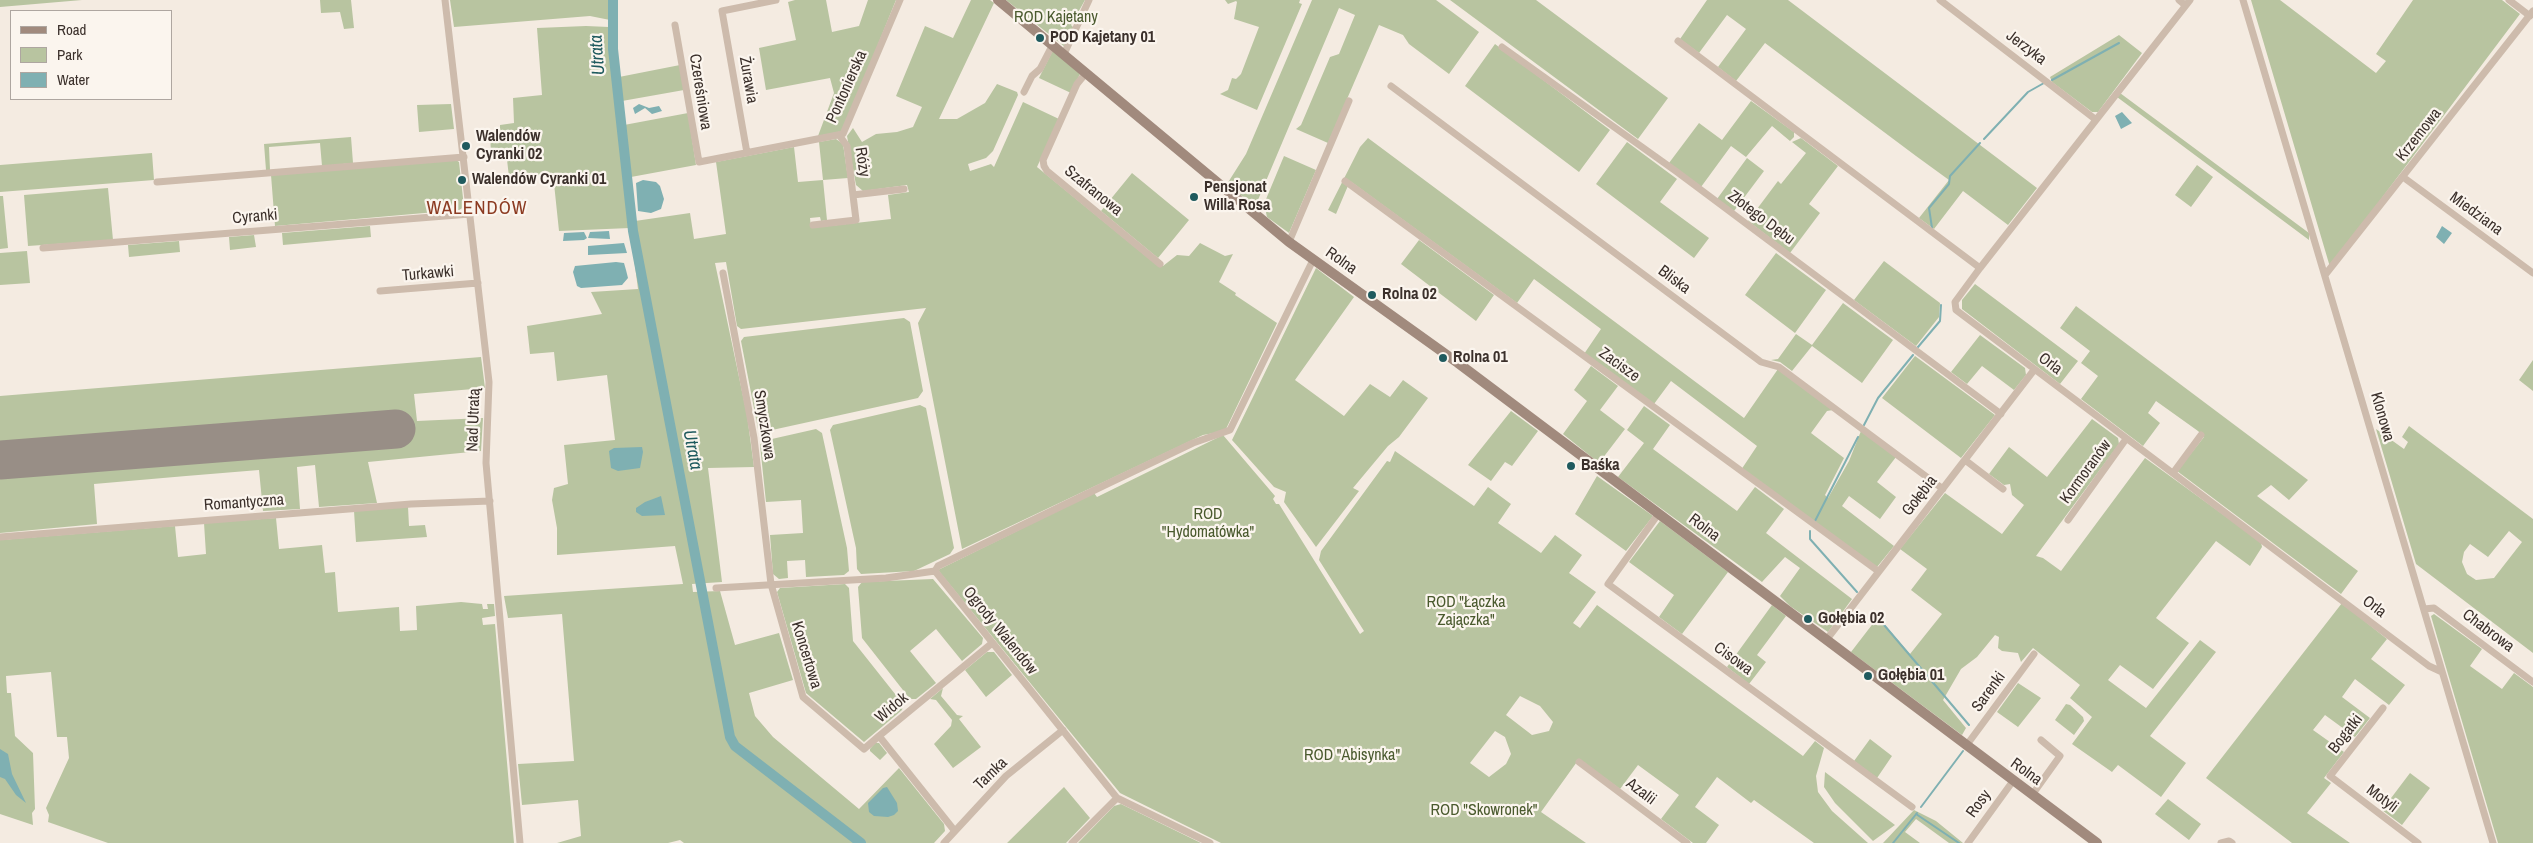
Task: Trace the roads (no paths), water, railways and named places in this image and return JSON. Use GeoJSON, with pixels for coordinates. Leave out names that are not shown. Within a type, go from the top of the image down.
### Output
{"type":"FeatureCollection","features":[{"type":"Feature","properties":{"kind":"street","name":"Nad Utratą"},"geometry":{"type":"LineString","coordinates":[[445,0],[490,382],[486,463],[520,843]]}},
{"type":"Feature","properties":{"kind":"street","name":"Żurawia"},"geometry":{"type":"LineString","coordinates":[[747,153],[722,12],[776,0]]}},
{"type":"Feature","properties":{"kind":"street","name":"Pontonierska"},"geometry":{"type":"LineString","coordinates":[[699,162],[839,135],[846,131],[900,0]]}},
{"type":"Feature","properties":{"kind":"street","name":"Rolna"},"geometry":{"type":"LineString","coordinates":[[998,0],[1289,242],[1458,363],[1827,639],[2013,782],[2097,843]]}},
{"type":"Feature","properties":{"kind":"street"},"geometry":{"type":"LineString","coordinates":[[1064,54],[1089,0]]}},
{"type":"Feature","properties":{"kind":"street","name":"Jerzyka"},"geometry":{"type":"LineString","coordinates":[[1940,0],[2095,119]]}},
{"type":"Feature","properties":{"kind":"street"},"geometry":{"type":"LineString","coordinates":[[2179,0],[2188,3]]}},
{"type":"Feature","properties":{"kind":"street","name":"Klonowa"},"geometry":{"type":"LineString","coordinates":[[2243,0],[2493,843]]}},
{"type":"Feature","properties":{"kind":"street"},"geometry":{"type":"LineString","coordinates":[[2509,0],[2531,14]]}},
{"type":"Feature","properties":{"kind":"street","name":"Orla"},"geometry":{"type":"LineString","coordinates":[[2188,3],[2095,119],[1980,268],[1955,302],[1956,310],[2429,666],[2442,672]]}},
{"type":"Feature","properties":{"kind":"street","name":"Krzemowa"},"geometry":{"type":"LineString","coordinates":[[2325,275],[2531,14]]}},
{"type":"Feature","properties":{"kind":"street","name":"Czereśniowa"},"geometry":{"type":"LineString","coordinates":[[675,25],[699,162]]}},
{"type":"Feature","properties":{"kind":"street"},"geometry":{"type":"LineString","coordinates":[[1678,41],[1980,268]]}},
{"type":"Feature","properties":{"kind":"street"},"geometry":{"type":"LineString","coordinates":[[1024,92],[1032,76],[1040,69],[1053,44]]}},
{"type":"Feature","properties":{"kind":"street","name":"Złotego Dębu"},"geometry":{"type":"LineString","coordinates":[[1502,47],[1677,172],[2001,414]]}},
{"type":"Feature","properties":{"kind":"street","name":"Szafranowa"},"geometry":{"type":"LineString","coordinates":[[1086,73],[1078,84],[1043,160],[1044,166],[1047,171],[1160,264]]}},
{"type":"Feature","properties":{"kind":"street","name":"Bliska"},"geometry":{"type":"LineString","coordinates":[[1392,86],[1761,362],[1779,367],[1942,489]]}},
{"type":"Feature","properties":{"kind":"street"},"geometry":{"type":"LineString","coordinates":[[1289,242],[1349,101]]}},
{"type":"Feature","properties":{"kind":"street","name":"Róży"},"geometry":{"type":"LineString","coordinates":[[813,225],[856,220],[847,146],[839,135]]}},
{"type":"Feature","properties":{"kind":"street"},"geometry":{"type":"LineString","coordinates":[[157,182],[464,158]]}},
{"type":"Feature","properties":{"kind":"street","name":"Miedziana"},"geometry":{"type":"LineString","coordinates":[[2403,177],[2533,273]]}},
{"type":"Feature","properties":{"kind":"street","name":"Zacisze"},"geometry":{"type":"LineString","coordinates":[[1345,181],[1878,571]]}},
{"type":"Feature","properties":{"kind":"street","name":"Róży"},"geometry":{"type":"LineString","coordinates":[[853,195],[904,189]]}},
{"type":"Feature","properties":{"kind":"street","name":"Cyranki"},"geometry":{"type":"LineString","coordinates":[[43,248],[470,214]]}},
{"type":"Feature","properties":{"kind":"street"},"geometry":{"type":"LineString","coordinates":[[716,588],[886,578],[935,571],[938,566],[1105,485],[1193,443],[1230,430],[1313,260]]}},
{"type":"Feature","properties":{"kind":"street","name":"Smyczkowa"},"geometry":{"type":"LineString","coordinates":[[722,273],[754,438],[771,584]]}},
{"type":"Feature","properties":{"kind":"street","name":"Turkawki"},"geometry":{"type":"LineString","coordinates":[[380,291],[478,283]]}},
{"type":"Feature","properties":{"kind":"street","name":"Gołębia"},"geometry":{"type":"LineString","coordinates":[[1827,639],[2034,370]]}},
{"type":"Feature","properties":{"kind":"street"},"geometry":{"type":"LineString","coordinates":[[2173,473],[2201,435]]}},
{"type":"Feature","properties":{"kind":"street","name":"Kormoranów"},"geometry":{"type":"LineString","coordinates":[[2068,520],[2126,439]]}},
{"type":"Feature","properties":{"kind":"street"},"geometry":{"type":"LineString","coordinates":[[1965,460],[2003,489]]}},
{"type":"Feature","properties":{"kind":"street","name":"Romantyczna"},"geometry":{"type":"LineString","coordinates":[[0,537],[411,504],[490,501]]}},
{"type":"Feature","properties":{"kind":"street","name":"Cisowa"},"geometry":{"type":"LineString","coordinates":[[1659,513],[1608,584],[1912,807]]}},
{"type":"Feature","properties":{"kind":"street","name":"Ogrody Walendów"},"geometry":{"type":"LineString","coordinates":[[935,571],[991,644],[1117,798],[1210,843]]}},
{"type":"Feature","properties":{"kind":"street","name":"Koncertowa"},"geometry":{"type":"LineString","coordinates":[[771,584],[803,697],[864,749],[879,736]]}},
{"type":"Feature","properties":{"kind":"street","name":"Chabrowa"},"geometry":{"type":"LineString","coordinates":[[2424,609],[2434,608],[2533,682]]}},
{"type":"Feature","properties":{"kind":"street","name":"Widok"},"geometry":{"type":"LineString","coordinates":[[954,830],[879,736],[991,644]]}},
{"type":"Feature","properties":{"kind":"street","name":"Sarenki"},"geometry":{"type":"LineString","coordinates":[[1966,746],[2034,654]]}},
{"type":"Feature","properties":{"kind":"street","name":"Bogatki"},"geometry":{"type":"LineString","coordinates":[[2330,776],[2383,708]]}},
{"type":"Feature","properties":{"kind":"street","name":"Tamka"},"geometry":{"type":"LineString","coordinates":[[944,843],[1006,776],[1063,730]]}},
{"type":"Feature","properties":{"kind":"street"},"geometry":{"type":"LineString","coordinates":[[2032,795],[2060,756],[2041,740]]}},
{"type":"Feature","properties":{"kind":"street","name":"Azalii"},"geometry":{"type":"LineString","coordinates":[[1579,762],[1687,843]]}},
{"type":"Feature","properties":{"kind":"street","name":"Motyli"},"geometry":{"type":"LineString","coordinates":[[2330,776],[2418,843]]}},
{"type":"Feature","properties":{"kind":"street","name":"Rosy"},"geometry":{"type":"LineString","coordinates":[[1968,843],[2013,782]]}},
{"type":"Feature","properties":{"kind":"street"},"geometry":{"type":"LineString","coordinates":[[1072,843],[1117,798]]}},
{"type":"Feature","properties":{"kind":"street"},"geometry":{"type":"LineString","coordinates":[[2221,843],[2229,841],[2232,843]]}},
{"type":"Feature","properties":{"kind":"water"},"geometry":{"type":"Polygon","coordinates":[[[639,104],[649,108],[659,106],[662,111],[652,114],[645,108],[635,114],[633,108],[639,104]]]}},
{"type":"Feature","properties":{"kind":"water"},"geometry":{"type":"Polygon","coordinates":[[[2122,112],[2132,123],[2121,129],[2115,116],[2122,112]]]}},
{"type":"Feature","properties":{"kind":"water"},"geometry":{"type":"Polygon","coordinates":[[[643,180],[656,182],[660,186],[664,199],[661,209],[651,213],[638,211],[636,183],[643,180]]]}},
{"type":"Feature","properties":{"kind":"water"},"geometry":{"type":"Polygon","coordinates":[[[2442,226],[2452,233],[2444,244],[2436,237],[2442,226]]]}},
{"type":"Feature","properties":{"kind":"water"},"geometry":{"type":"Polygon","coordinates":[[[609,231],[610,239],[588,238],[590,232],[609,231]]]}},
{"type":"Feature","properties":{"kind":"water"},"geometry":{"type":"Polygon","coordinates":[[[584,232],[587,238],[584,240],[563,241],[564,233],[584,232]]]}},
{"type":"Feature","properties":{"kind":"water"},"geometry":{"type":"Polygon","coordinates":[[[624,243],[627,253],[588,255],[588,246],[624,243]]]}},
{"type":"Feature","properties":{"kind":"water"},"geometry":{"type":"Polygon","coordinates":[[[624,263],[626,270],[628,278],[622,285],[581,288],[577,286],[573,272],[575,266],[624,263]]]}},
{"type":"Feature","properties":{"kind":"water"},"geometry":{"type":"Polygon","coordinates":[[[642,447],[640,468],[618,471],[611,468],[609,451],[614,448],[642,447]]]}},
{"type":"Feature","properties":{"kind":"water"},"geometry":{"type":"Polygon","coordinates":[[[661,496],[665,515],[642,516],[636,512],[636,508],[645,502],[661,496]]]}},
{"type":"Feature","properties":{"kind":"water"},"geometry":{"type":"Polygon","coordinates":[[[0,749],[8,754],[12,774],[26,803],[16,795],[5,779],[0,777],[0,749]]]}},
{"type":"Feature","properties":{"kind":"water"},"geometry":{"type":"Polygon","coordinates":[[[887,787],[897,803],[898,811],[888,817],[874,816],[869,812],[868,803],[883,788],[887,787]]]}},
{"type":"Feature","properties":{"kind":"waterway","name":"Utrata"},"geometry":{"type":"LineString","coordinates":[[613,0],[613,49],[633,231],[730,737],[735,746],[861,843]]}},
{"type":"Feature","properties":{"kind":"waterway"},"geometry":{"type":"LineString","coordinates":[[2052,80],[2119,43]]}},
{"type":"Feature","properties":{"kind":"waterway"},"geometry":{"type":"LineString","coordinates":[[1984,139],[2028,92],[2044,83]]}},
{"type":"Feature","properties":{"kind":"waterway"},"geometry":{"type":"LineString","coordinates":[[1932,228],[1929,208],[1949,184],[1950,176],[1980,143]]}},
{"type":"Feature","properties":{"kind":"waterway"},"geometry":{"type":"LineString","coordinates":[[1918,347],[1940,321],[1941,305]]}},
{"type":"Feature","properties":{"kind":"waterway"},"geometry":{"type":"LineString","coordinates":[[1864,425],[1878,398],[1913,355]]}},
{"type":"Feature","properties":{"kind":"waterway"},"geometry":{"type":"LineString","coordinates":[[1815,521],[1858,437]]}},
{"type":"Feature","properties":{"kind":"waterway"},"geometry":{"type":"LineString","coordinates":[[1810,531],[1810,539],[1857,592]]}},
{"type":"Feature","properties":{"kind":"waterway"},"geometry":{"type":"LineString","coordinates":[[1879,619],[1969,725]]}},
{"type":"Feature","properties":{"kind":"waterway"},"geometry":{"type":"LineString","coordinates":[[1921,807],[1963,751]]}},
{"type":"Feature","properties":{"kind":"waterway"},"geometry":{"type":"LineString","coordinates":[[1893,843],[1917,813]]}},
{"type":"Feature","properties":{"kind":"waterway"},"geometry":{"type":"LineString","coordinates":[[1916,814],[1959,843]]}},
{"type":"Feature","properties":{"kind":"place","name":"POD Kajetany 01"},"geometry":{"type":"Point","coordinates":[1040,38]}},
{"type":"Feature","properties":{"kind":"place","name":"Walendów Cyranki 02"},"geometry":{"type":"Point","coordinates":[466,146]}},
{"type":"Feature","properties":{"kind":"place","name":"Walendów Cyranki 01"},"geometry":{"type":"Point","coordinates":[462,180]}},
{"type":"Feature","properties":{"kind":"place","name":"Pensjonat Willa Rosa"},"geometry":{"type":"Point","coordinates":[1194,197]}},
{"type":"Feature","properties":{"kind":"place","name":"Rolna 02"},"geometry":{"type":"Point","coordinates":[1372,295]}},
{"type":"Feature","properties":{"kind":"place","name":"Rolna 01"},"geometry":{"type":"Point","coordinates":[1443,358]}},
{"type":"Feature","properties":{"kind":"place","name":"Baśka"},"geometry":{"type":"Point","coordinates":[1571,466]}},
{"type":"Feature","properties":{"kind":"place","name":"Gołębia 02"},"geometry":{"type":"Point","coordinates":[1808,619]}},
{"type":"Feature","properties":{"kind":"place","name":"Gołębia 01"},"geometry":{"type":"Point","coordinates":[1868,676]}},
{"type":"Feature","properties":{"kind":"district","name":"WALENDÓW"},"geometry":{"type":"Point","coordinates":[477,209]}},
{"type":"Feature","properties":{"kind":"park label","name":"ROD Kajetany"},"geometry":{"type":"Point","coordinates":[1056,18]}},
{"type":"Feature","properties":{"kind":"park label","name":"ROD \"Hydomatówka\""},"geometry":{"type":"Point","coordinates":[1208,524]}},
{"type":"Feature","properties":{"kind":"park label","name":"ROD \"Łączka Zajączka\""},"geometry":{"type":"Point","coordinates":[1466,612]}},
{"type":"Feature","properties":{"kind":"park label","name":"ROD \"Abisynka\""},"geometry":{"type":"Point","coordinates":[1352,756]}},
{"type":"Feature","properties":{"kind":"park label","name":"ROD \"Skowronek\""},"geometry":{"type":"Point","coordinates":[1484,811]}}]}
